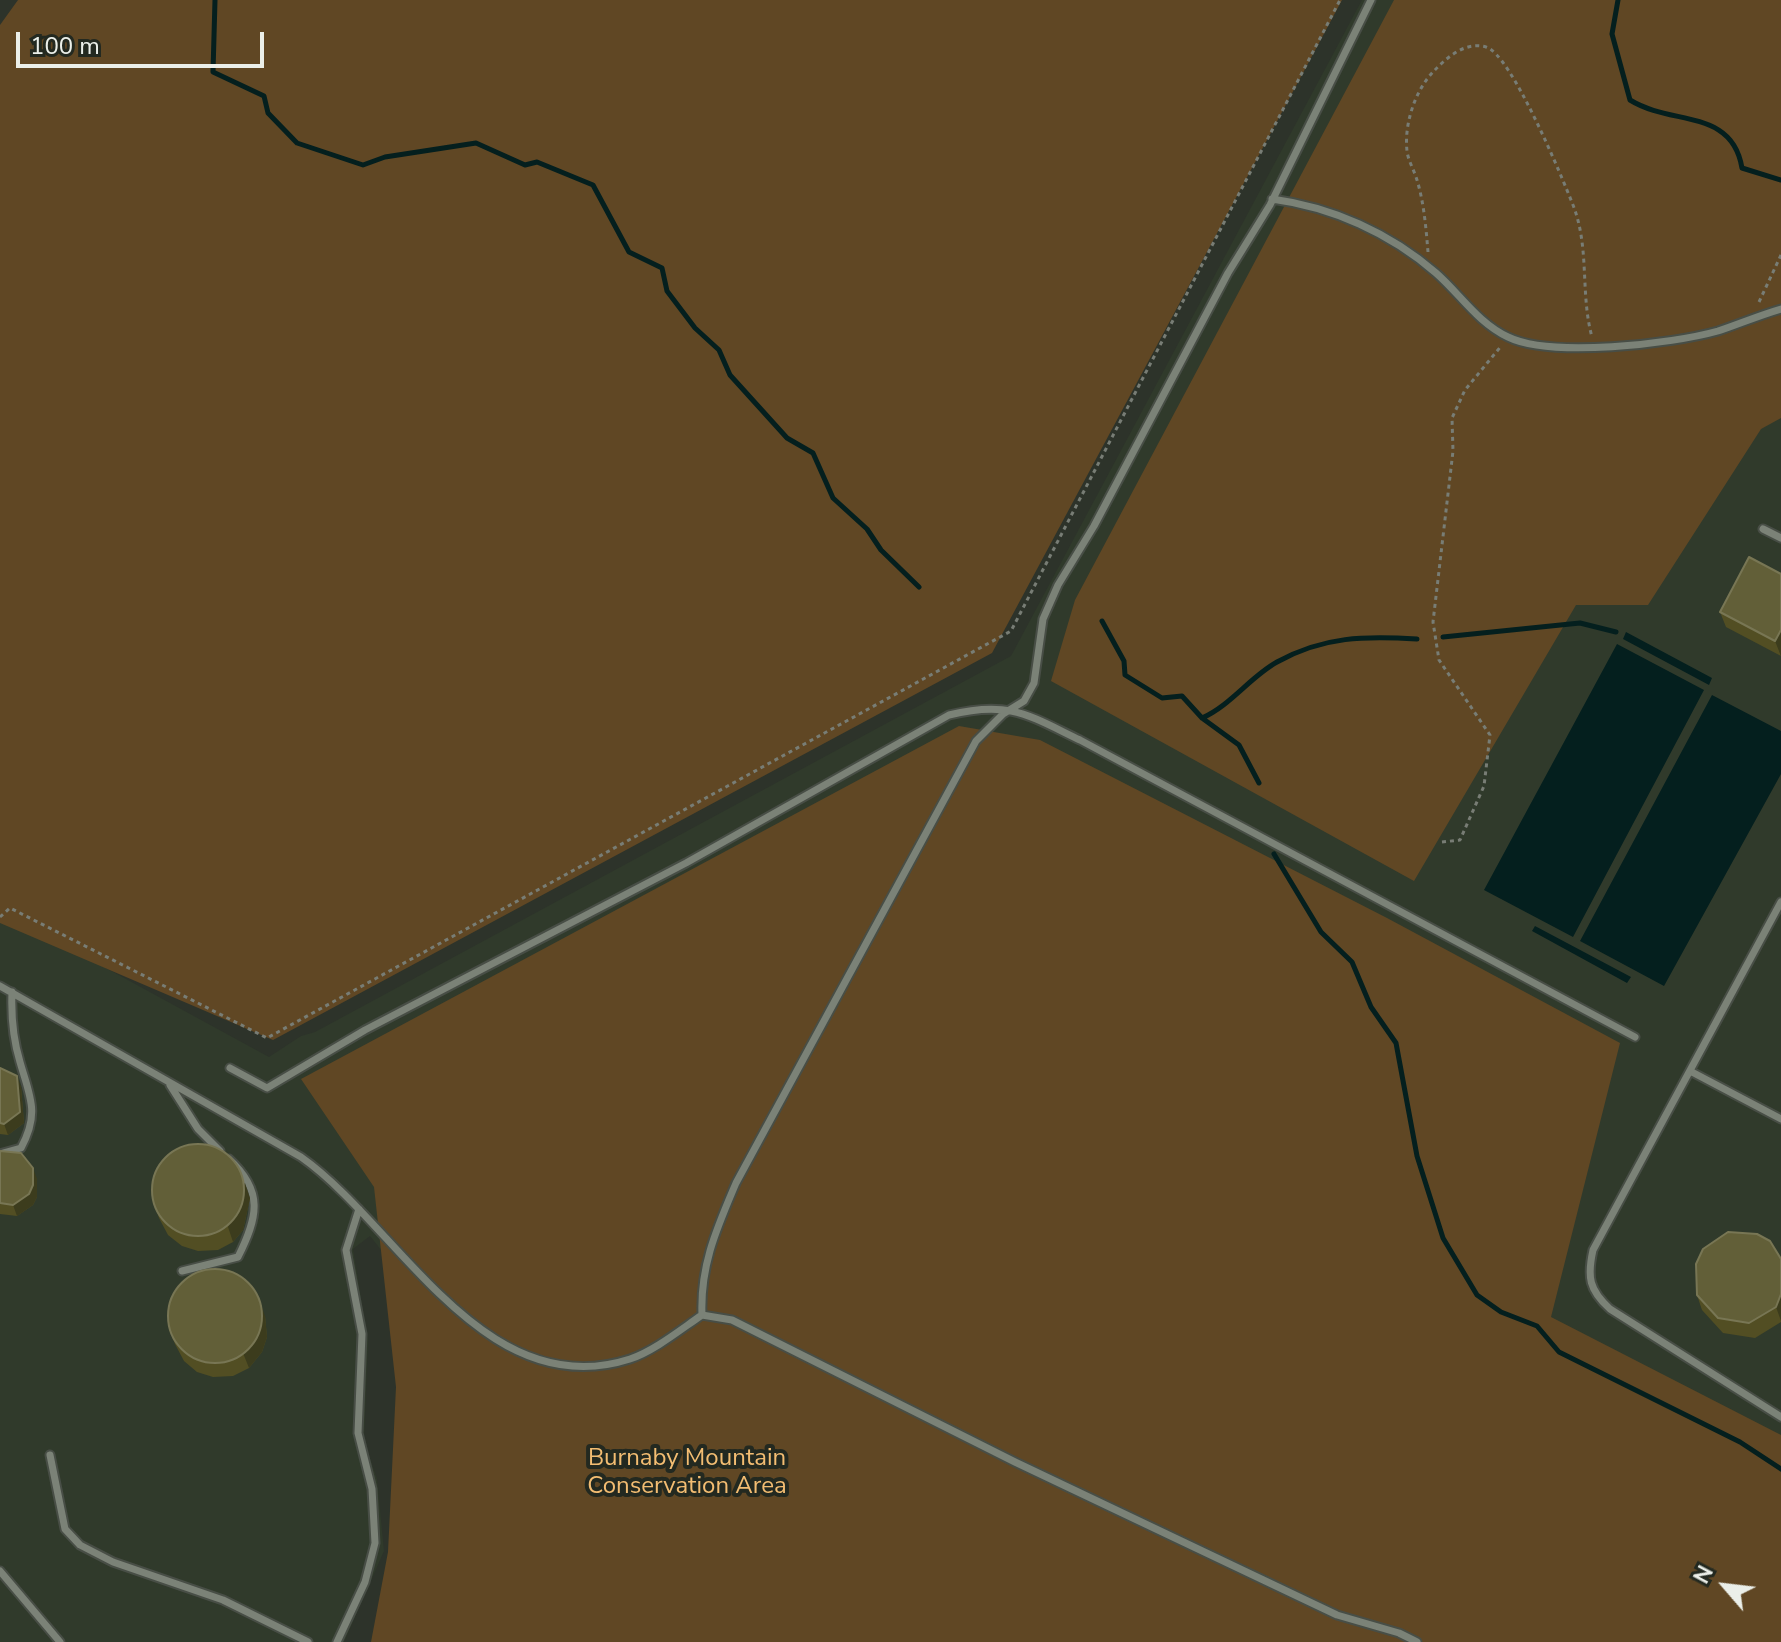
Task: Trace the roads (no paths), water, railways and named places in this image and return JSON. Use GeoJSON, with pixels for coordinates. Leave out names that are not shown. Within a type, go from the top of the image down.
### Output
{"type":"FeatureCollection","features":[{"type":"Feature","properties":{"kind":"lane"},"geometry":{"type":"LineString","coordinates":[[702,1315],[701,1283],[711,1243],[736,1183],[976,741],[1003,714],[1015,709],[1034,683],[1043,619],[1058,585],[1094,526],[1228,273],[1272,199],[1371,0]]}},
{"type":"Feature","properties":{"kind":"lane"},"geometry":{"type":"LineString","coordinates":[[1272,199],[1307,204],[1344,217],[1389,239],[1429,267],[1482,320],[1517,341],[1552,349],[1595,349],[1716,331],[1781,309]]}},
{"type":"Feature","properties":{"kind":"lane"},"geometry":{"type":"LineString","coordinates":[[1763,529],[1781,538]]}},
{"type":"Feature","properties":{"kind":"lane"},"geometry":{"type":"LineString","coordinates":[[230,1068],[267,1088],[365,1030],[686,863],[949,715],[981,707],[1015,709],[1080,740],[1635,1037]]}},
{"type":"Feature","properties":{"kind":"lane"},"geometry":{"type":"LineString","coordinates":[[1781,902],[1593,1250],[1589,1271],[1590,1285],[1610,1309],[1781,1417]]}},
{"type":"Feature","properties":{"kind":"lane"},"geometry":{"type":"LineString","coordinates":[[0,986],[301,1157],[330,1177],[399,1255],[470,1323],[530,1356],[576,1365],[631,1359],[702,1315],[732,1320],[1015,1462],[1337,1615],[1399,1633],[1417,1642]]}},
{"type":"Feature","properties":{"kind":"lane"},"geometry":{"type":"LineString","coordinates":[[3,1153],[21,1148],[30,1132],[33,1100],[11,1019],[12,992]]}},
{"type":"Feature","properties":{"kind":"lane"},"geometry":{"type":"LineString","coordinates":[[1690,1071],[1781,1119]]}},
{"type":"Feature","properties":{"kind":"lane"},"geometry":{"type":"LineString","coordinates":[[168,1083],[198,1129],[245,1173],[257,1197],[248,1238],[238,1257],[182,1271]]}},
{"type":"Feature","properties":{"kind":"lane"},"geometry":{"type":"LineString","coordinates":[[337,1642],[365,1582],[375,1543],[372,1489],[358,1433],[362,1334],[346,1250],[359,1209]]}},
{"type":"Feature","properties":{"kind":"lane"},"geometry":{"type":"LineString","coordinates":[[50,1455],[65,1529],[80,1545],[124,1566],[223,1600],[308,1642]]}},
{"type":"Feature","properties":{"kind":"lane"},"geometry":{"type":"LineString","coordinates":[[0,1571],[60,1642]]}},
{"type":"Feature","properties":{"kind":"water"},"geometry":{"type":"Polygon","coordinates":[[[1626,632],[1712,678],[1709,685],[1623,639],[1626,632]]]}},
{"type":"Feature","properties":{"kind":"water"},"geometry":{"type":"Polygon","coordinates":[[[1617,644],[1704,690],[1573,937],[1484,890],[1617,644]]]}},
{"type":"Feature","properties":{"kind":"water"},"geometry":{"type":"Polygon","coordinates":[[[1712,695],[1781,731],[1781,774],[1664,986],[1580,941],[1712,695]]]}},
{"type":"Feature","properties":{"kind":"water"},"geometry":{"type":"Polygon","coordinates":[[[1535,926],[1631,977],[1627,983],[1532,931],[1535,926]]]}},
{"type":"Feature","properties":{"kind":"waterway"},"geometry":{"type":"LineString","coordinates":[[215,0],[213,72],[264,96],[268,113],[297,143],[363,165],[385,157],[476,143],[525,165],[537,162],[593,185],[629,252],[662,268],[667,291],[695,328],[719,350],[730,375],[787,438],[813,453],[833,498],[867,529],[881,550],[919,587]]}},
{"type":"Feature","properties":{"kind":"waterway"},"geometry":{"type":"LineString","coordinates":[[1618,0],[1612,34],[1630,100],[1646,108],[1713,127],[1726,136],[1736,149],[1742,168],[1781,180]]}},
{"type":"Feature","properties":{"kind":"waterway"},"geometry":{"type":"LineString","coordinates":[[1102,621],[1124,661],[1125,675],[1162,698],[1182,696],[1202,718],[1239,745],[1259,783]]}},
{"type":"Feature","properties":{"kind":"waterway"},"geometry":{"type":"LineString","coordinates":[[1443,637],[1580,623],[1616,632]]}},
{"type":"Feature","properties":{"kind":"waterway"},"geometry":{"type":"LineString","coordinates":[[1202,718],[1222,706],[1267,668],[1294,653],[1328,643],[1362,638],[1417,639]]}},
{"type":"Feature","properties":{"kind":"waterway"},"geometry":{"type":"LineString","coordinates":[[1274,854],[1321,932],[1352,962],[1371,1007],[1396,1043],[1417,1156],[1443,1238],[1477,1295],[1501,1312],[1537,1326],[1559,1352],[1740,1442],[1781,1469]]}},
{"type":"Feature","properties":{"kind":"park label","name":"Burnaby Mountain Conservation Area"},"geometry":{"type":"Point","coordinates":[687,1473]}}]}
